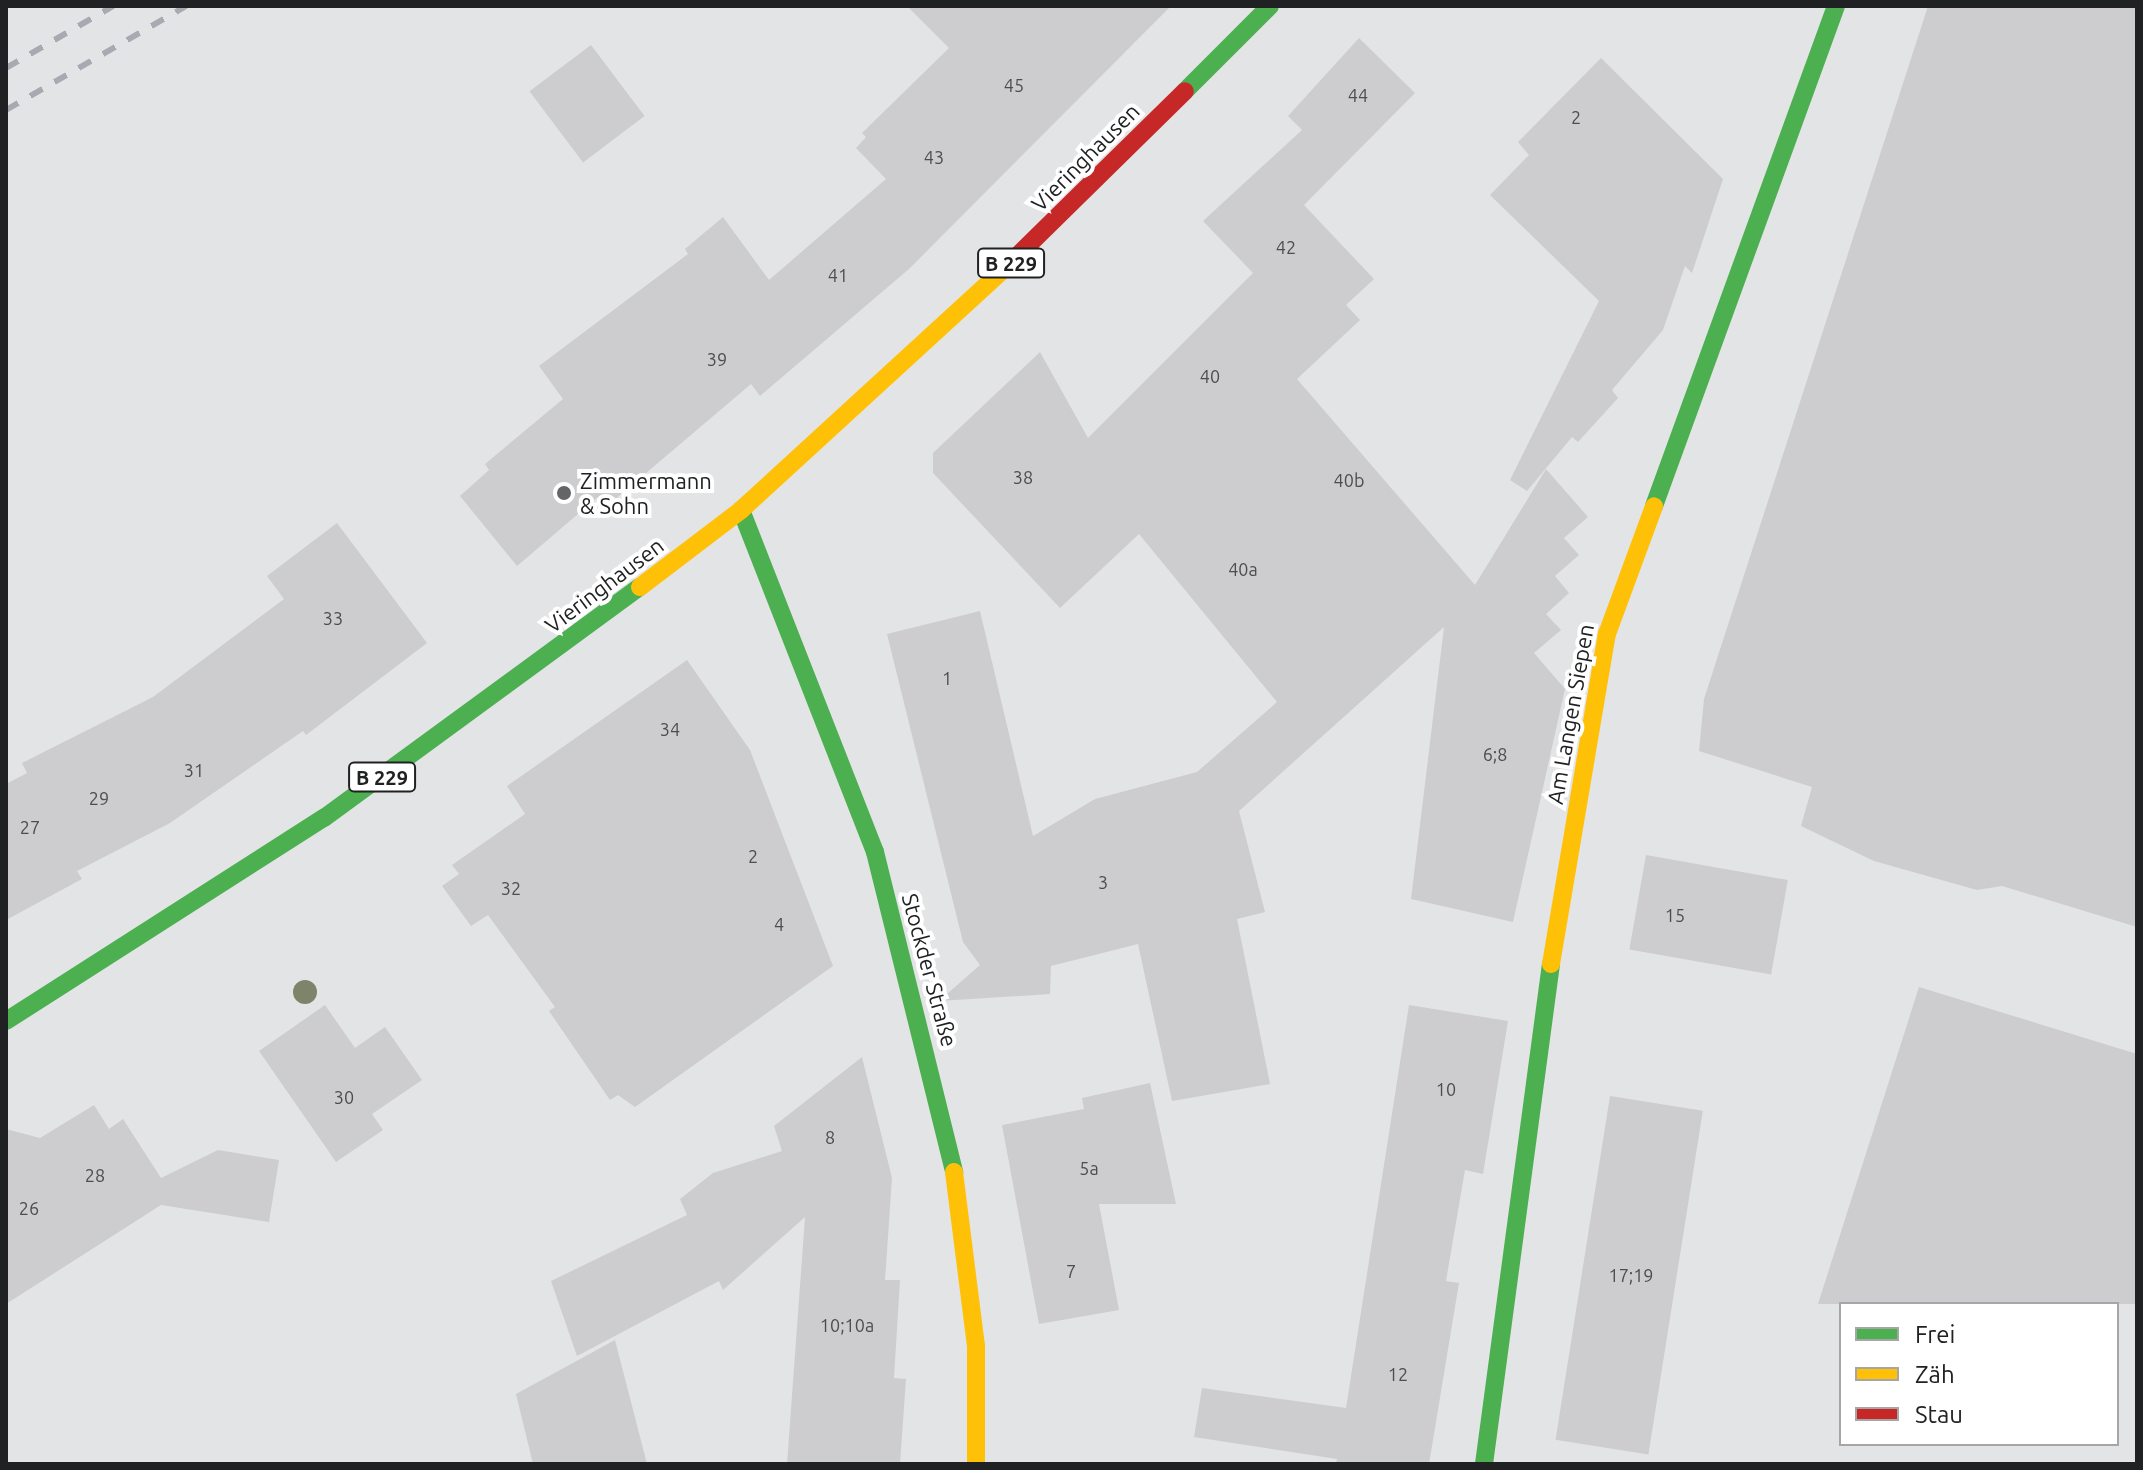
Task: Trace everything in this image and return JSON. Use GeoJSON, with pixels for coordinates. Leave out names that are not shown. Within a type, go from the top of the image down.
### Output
{"type":"FeatureCollection","features":[{"type":"Feature","properties":{"kind":"street","name":"Vieringhausen"},"geometry":{"type":"LineString","coordinates":[[6,1021],[324,818],[466,719],[741,510],[1048,228],[1270,6]]}},
{"type":"Feature","properties":{"kind":"street","name":"Am Langen Siepen"},"geometry":{"type":"LineString","coordinates":[[1484,1464],[1552,954],[1607,634],[1836,6]]}},
{"type":"Feature","properties":{"kind":"street","name":"Stockder Straße"},"geometry":{"type":"LineString","coordinates":[[741,510],[875,852],[951,1146],[976,1346],[980,1408],[976,1464]]}},
{"type":"Feature","properties":{"kind":"building"},"geometry":{"type":"Polygon","coordinates":[[[907,6],[1171,6],[909,269],[760,396],[751,384],[606,507],[598,497],[517,566],[460,496],[489,470],[485,464],[563,399],[539,366],[688,254],[685,249],[723,217],[769,280],[886,179],[856,148],[866,137],[862,133],[949,48],[907,6]]]}},
{"type":"Feature","properties":{"kind":"building"},"geometry":{"type":"Polygon","coordinates":[[[1928,6],[2137,6],[2137,927],[2002,886],[1977,890],[1874,861],[1801,826],[1812,787],[1699,751],[1704,699],[1928,6]]]}},
{"type":"Feature","properties":{"kind":"building"},"geometry":{"type":"Polygon","coordinates":[[[1359,38],[1415,93],[1304,205],[1374,279],[1346,305],[1360,320],[1297,379],[1475,585],[1546,469],[1588,517],[1564,538],[1579,555],[1555,576],[1569,593],[1546,614],[1561,630],[1534,653],[1565,689],[1513,922],[1411,899],[1444,627],[1239,811],[1265,912],[1237,919],[1270,1084],[1172,1101],[1138,944],[1051,966],[1050,994],[939,1001],[980,965],[963,942],[887,634],[980,611],[1033,836],[1095,799],[1197,772],[1277,702],[1139,534],[1060,608],[933,473],[933,453],[1040,352],[1088,438],[1253,273],[1203,221],[1302,130],[1288,116],[1359,38]]]}},
{"type":"Feature","properties":{"kind":"building"},"geometry":{"type":"Polygon","coordinates":[[[591,45],[645,116],[583,162],[530,91],[591,45]]]}},
{"type":"Feature","properties":{"kind":"building"},"geometry":{"type":"Polygon","coordinates":[[[1601,58],[1723,179],[1692,273],[1685,266],[1663,330],[1612,390],[1618,398],[1578,442],[1572,437],[1527,491],[1510,480],[1599,301],[1490,195],[1529,155],[1518,142],[1601,58]]]}},
{"type":"Feature","properties":{"kind":"building"},"geometry":{"type":"Polygon","coordinates":[[[337,523],[427,643],[306,735],[303,731],[170,823],[77,871],[82,879],[6,920],[6,784],[27,773],[22,763],[153,697],[284,599],[267,576],[337,523]]]}},
{"type":"Feature","properties":{"kind":"building"},"geometry":{"type":"Polygon","coordinates":[[[687,660],[750,750],[833,966],[635,1107],[618,1095],[610,1100],[549,1011],[555,1007],[488,915],[471,926],[442,886],[459,874],[452,865],[525,814],[507,786],[687,660]]]}},
{"type":"Feature","properties":{"kind":"building"},"geometry":{"type":"Polygon","coordinates":[[[1646,855],[1788,880],[1771,975],[1629,950],[1646,855]]]}},
{"type":"Feature","properties":{"kind":"building"},"geometry":{"type":"Polygon","coordinates":[[[1919,987],[2137,1054],[2137,1304],[1818,1304],[1919,987]]]}},
{"type":"Feature","properties":{"kind":"building"},"geometry":{"type":"Polygon","coordinates":[[[325,1005],[355,1048],[385,1027],[422,1080],[372,1114],[383,1130],[336,1162],[259,1051],[325,1005]]]}},
{"type":"Feature","properties":{"kind":"building"},"geometry":{"type":"Polygon","coordinates":[[[1409,1005],[1508,1021],[1483,1174],[1465,1170],[1446,1281],[1459,1283],[1429,1464],[1336,1464],[1337,1459],[1194,1437],[1202,1388],[1346,1408],[1409,1005]]]}},
{"type":"Feature","properties":{"kind":"building"},"geometry":{"type":"Polygon","coordinates":[[[862,1057],[892,1178],[885,1280],[900,1280],[894,1378],[906,1379],[900,1464],[787,1464],[805,1217],[723,1290],[719,1281],[577,1356],[551,1281],[687,1215],[680,1199],[713,1173],[782,1151],[774,1126],[862,1057]]]}},
{"type":"Feature","properties":{"kind":"building"},"geometry":{"type":"Polygon","coordinates":[[[1150,1083],[1176,1204],[1099,1204],[1119,1310],[1039,1324],[1002,1125],[1084,1109],[1082,1098],[1150,1083]]]}},
{"type":"Feature","properties":{"kind":"building"},"geometry":{"type":"Polygon","coordinates":[[[1610,1096],[1703,1111],[1648,1454],[1556,1440],[1610,1096]]]}},
{"type":"Feature","properties":{"kind":"building"},"geometry":{"type":"Polygon","coordinates":[[[94,1105],[109,1129],[123,1119],[161,1178],[218,1150],[279,1160],[269,1222],[161,1205],[6,1304],[6,1129],[40,1138],[94,1105]]]}},
{"type":"Feature","properties":{"kind":"building"},"geometry":{"type":"Polygon","coordinates":[[[615,1340],[647,1464],[533,1464],[516,1394],[615,1340]]]}},
{"type":"Feature","properties":{"kind":"railway"},"geometry":{"type":"LineString","coordinates":[[6,68],[113,6]]}},
{"type":"Feature","properties":{"kind":"railway"},"geometry":{"type":"LineString","coordinates":[[6,110],[186,6]]}},
{"type":"Feature","properties":{"kind":"traffic: fast"},"geometry":{"type":"LineString","coordinates":[[1185,91],[1270,6]]}},
{"type":"Feature","properties":{"kind":"traffic: fast"},"geometry":{"type":"LineString","coordinates":[[1654,506],[1836,6]]}},
{"type":"Feature","properties":{"kind":"traffic: fast"},"geometry":{"type":"LineString","coordinates":[[741,510],[875,852],[954,1172]]}},
{"type":"Feature","properties":{"kind":"traffic: fast"},"geometry":{"type":"LineString","coordinates":[[6,1021],[324,818],[640,587]]}},
{"type":"Feature","properties":{"kind":"traffic: fast"},"geometry":{"type":"LineString","coordinates":[[1484,1464],[1551,964]]}},
{"type":"Feature","properties":{"kind":"traffic: slow"},"geometry":{"type":"LineString","coordinates":[[640,587],[741,510],[1005,268]]}},
{"type":"Feature","properties":{"kind":"traffic: slow"},"geometry":{"type":"LineString","coordinates":[[1551,964],[1607,634],[1654,506]]}},
{"type":"Feature","properties":{"kind":"traffic: slow"},"geometry":{"type":"LineString","coordinates":[[954,1172],[976,1346],[976,1464]]}},
{"type":"Feature","properties":{"kind":"traffic: jam"},"geometry":{"type":"LineString","coordinates":[[1005,268],[1185,91]]}},
{"type":"Feature","properties":{"kind":"place","name":"Zimmermann & Sohn"},"geometry":{"type":"Point","coordinates":[564,493]}}]}
